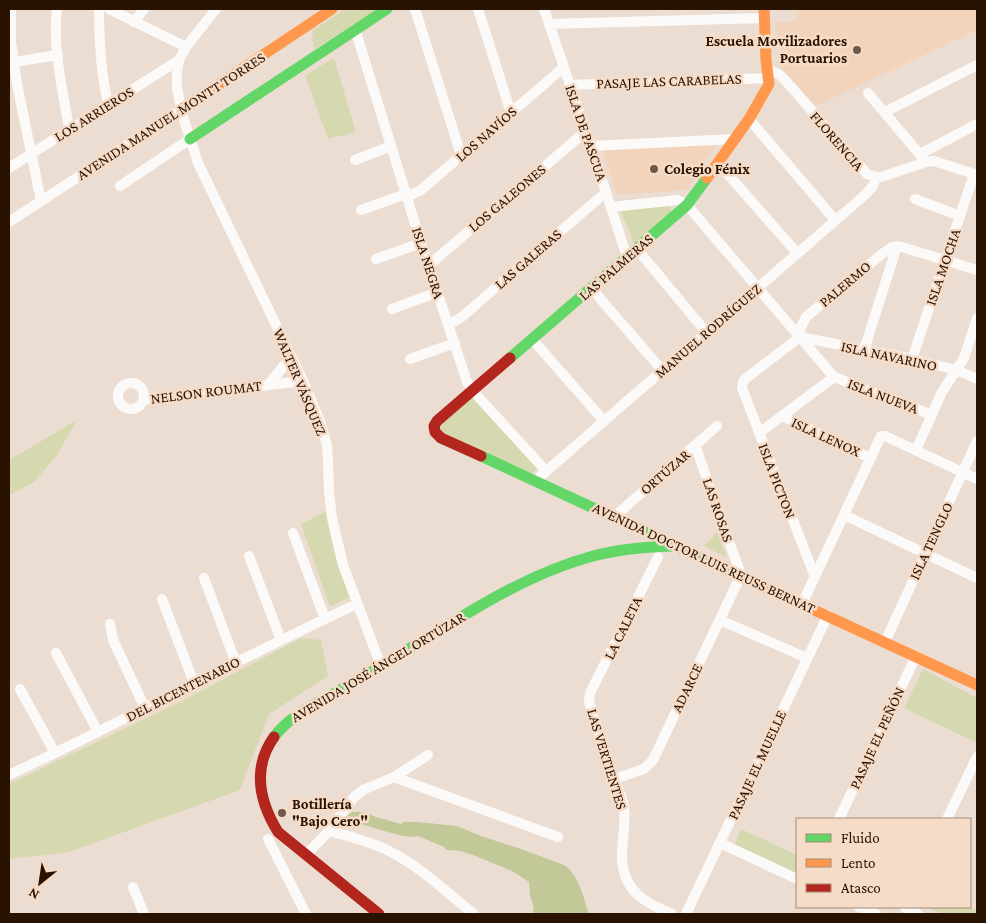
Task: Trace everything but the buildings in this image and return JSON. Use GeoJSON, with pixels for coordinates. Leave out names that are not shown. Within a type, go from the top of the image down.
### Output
{"type":"FeatureCollection","features":[{"type":"Feature","properties":{"kind":"street"},"geometry":{"type":"LineString","coordinates":[[11,9],[10,42],[41,201]]}},
{"type":"Feature","properties":{"kind":"street"},"geometry":{"type":"LineString","coordinates":[[57,9],[58,56],[69,129]]}},
{"type":"Feature","properties":{"kind":"street"},"geometry":{"type":"LineString","coordinates":[[99,9],[99,48],[103,83],[108,104]]}},
{"type":"Feature","properties":{"kind":"street"},"geometry":{"type":"LineString","coordinates":[[109,9],[186,47]]}},
{"type":"Feature","properties":{"kind":"street"},"geometry":{"type":"LineString","coordinates":[[134,22],[144,9]]}},
{"type":"Feature","properties":{"kind":"street"},"geometry":{"type":"LineString","coordinates":[[179,60],[186,47],[216,9]]}},
{"type":"Feature","properties":{"kind":"street","name":"AVENIDA MANUEL MONTT TORRES"},"geometry":{"type":"LineString","coordinates":[[120,186],[387,9]]}},
{"type":"Feature","properties":{"kind":"street"},"geometry":{"type":"LineString","coordinates":[[415,9],[462,155]]}},
{"type":"Feature","properties":{"kind":"street"},"geometry":{"type":"LineString","coordinates":[[478,9],[511,112]]}},
{"type":"Feature","properties":{"kind":"street","name":"ISLA DE PASCUA"},"geometry":{"type":"LineString","coordinates":[[544,9],[627,257]]}},
{"type":"Feature","properties":{"kind":"street","name":"AVENIDA MANUEL MONTT TORRES"},"geometry":{"type":"LineString","coordinates":[[9,222],[182,109],[328,10]]}},
{"type":"Feature","properties":{"kind":"street"},"geometry":{"type":"LineString","coordinates":[[549,24],[764,13],[768,74]]}},
{"type":"Feature","properties":{"kind":"street","name":"ISLA NEGRA"},"geometry":{"type":"LineString","coordinates":[[355,29],[421,243],[467,382],[472,390],[546,471]]}},
{"type":"Feature","properties":{"kind":"street"},"geometry":{"type":"LineString","coordinates":[[14,62],[58,56]]}},
{"type":"Feature","properties":{"kind":"street","name":"LOS ARRIEROS"},"geometry":{"type":"LineString","coordinates":[[9,168],[179,60]]}},
{"type":"Feature","properties":{"kind":"street","name":"WALTER VÁSQUEZ"},"geometry":{"type":"LineString","coordinates":[[179,60],[177,71],[178,89],[198,163],[303,380],[318,415],[324,433],[328,460],[332,518],[343,565],[381,666]]}},
{"type":"Feature","properties":{"kind":"street"},"geometry":{"type":"LineString","coordinates":[[885,112],[977,65]]}},
{"type":"Feature","properties":{"kind":"street","name":"LOS NAVÍOS"},"geometry":{"type":"LineString","coordinates":[[361,210],[421,190],[563,68]]}},
{"type":"Feature","properties":{"kind":"street","name":"PASAJE LAS CARABELAS"},"geometry":{"type":"LineString","coordinates":[[569,85],[768,74]]}},
{"type":"Feature","properties":{"kind":"street","name":"LAS PALMERAS"},"geometry":{"type":"LineString","coordinates":[[433,430],[437,420],[687,205],[749,119],[768,88],[768,74]]}},
{"type":"Feature","properties":{"kind":"street","name":"FLORENCIA"},"geometry":{"type":"LineString","coordinates":[[768,74],[780,75],[785,80],[863,172],[867,174],[881,177],[923,158],[975,174]]}},
{"type":"Feature","properties":{"kind":"street"},"geometry":{"type":"LineString","coordinates":[[868,93],[923,158],[977,124]]}},
{"type":"Feature","properties":{"kind":"street"},"geometry":{"type":"LineString","coordinates":[[749,119],[835,220]]}},
{"type":"Feature","properties":{"kind":"street","name":"LOS GALEONES"},"geometry":{"type":"LineString","coordinates":[[429,265],[585,132]]}},
{"type":"Feature","properties":{"kind":"street"},"geometry":{"type":"LineString","coordinates":[[591,146],[735,139]]}},
{"type":"Feature","properties":{"kind":"street"},"geometry":{"type":"LineString","coordinates":[[355,160],[391,146]]}},
{"type":"Feature","properties":{"kind":"street"},"geometry":{"type":"LineString","coordinates":[[718,163],[797,253]]}},
{"type":"Feature","properties":{"kind":"street","name":"ISLA MOCHA"},"geometry":{"type":"LineString","coordinates":[[912,359],[975,174]]}},
{"type":"Feature","properties":{"kind":"street","name":"MANUEL RODRÍGUEZ"},"geometry":{"type":"LineString","coordinates":[[535,481],[870,190],[876,177]]}},
{"type":"Feature","properties":{"kind":"street","name":"LAS GALERAS"},"geometry":{"type":"LineString","coordinates":[[449,325],[463,316],[606,192]]}},
{"type":"Feature","properties":{"kind":"street"},"geometry":{"type":"LineString","coordinates":[[915,199],[960,216]]}},
{"type":"Feature","properties":{"kind":"street"},"geometry":{"type":"LineString","coordinates":[[611,207],[678,200],[687,205]]}},
{"type":"Feature","properties":{"kind":"street","name":"ISLA NAVARINO"},"geometry":{"type":"LineString","coordinates":[[687,205],[834,377]]}},
{"type":"Feature","properties":{"kind":"street"},"geometry":{"type":"LineString","coordinates":[[376,259],[421,243]]}},
{"type":"Feature","properties":{"kind":"street"},"geometry":{"type":"LineString","coordinates":[[864,350],[897,246],[977,270]]}},
{"type":"Feature","properties":{"kind":"street","name":"PALERMO"},"geometry":{"type":"LineString","coordinates":[[800,338],[800,329],[806,318],[882,254],[897,246]]}},
{"type":"Feature","properties":{"kind":"street"},"geometry":{"type":"LineString","coordinates":[[636,249],[706,332]]}},
{"type":"Feature","properties":{"kind":"street"},"geometry":{"type":"LineString","coordinates":[[591,288],[662,370]]}},
{"type":"Feature","properties":{"kind":"street"},"geometry":{"type":"LineString","coordinates":[[392,308],[438,292]]}},
{"type":"Feature","properties":{"kind":"street"},"geometry":{"type":"LineString","coordinates":[[916,450],[942,392],[964,358],[977,318]]}},
{"type":"Feature","properties":{"kind":"street","name":"ISLA NAVARINO"},"geometry":{"type":"LineString","coordinates":[[800,338],[912,359],[957,370],[977,379]]}},
{"type":"Feature","properties":{"kind":"street","name":"ISLA PICTON"},"geometry":{"type":"LineString","coordinates":[[800,338],[745,379],[742,391],[815,577]]}},
{"type":"Feature","properties":{"kind":"street"},"geometry":{"type":"LineString","coordinates":[[532,339],[604,421]]}},
{"type":"Feature","properties":{"kind":"street"},"geometry":{"type":"LineString","coordinates":[[410,358],[455,342]]}},
{"type":"Feature","properties":{"kind":"street","name":"NELSON ROUMAT"},"geometry":{"type":"LineString","coordinates":[[269,384],[291,357]]}},
{"type":"Feature","properties":{"kind":"street"},"geometry":{"type":"LineString","coordinates":[[759,433],[834,377]]}},
{"type":"Feature","properties":{"kind":"street","name":"ISLA NUEVA"},"geometry":{"type":"LineString","coordinates":[[834,377],[932,415]]}},
{"type":"Feature","properties":{"kind":"street","name":"NELSON ROUMAT"},"geometry":{"type":"LineString","coordinates":[[143,400],[303,380]]}},
{"type":"Feature","properties":{"kind":"street","name":"ISLA LENOX"},"geometry":{"type":"LineString","coordinates":[[782,416],[870,458]]}},
{"type":"Feature","properties":{"kind":"street","name":"ORTÚZAR"},"geometry":{"type":"LineString","coordinates":[[614,516],[716,426]]}},
{"type":"Feature","properties":{"kind":"street","name":"AVENIDA DOCTOR LUIS REUSS BERNAT"},"geometry":{"type":"LineString","coordinates":[[433,430],[441,438],[614,516],[977,685]]}},
{"type":"Feature","properties":{"kind":"street"},"geometry":{"type":"LineString","coordinates":[[802,604],[881,436],[885,436],[977,479]]}},
{"type":"Feature","properties":{"kind":"street","name":"ISLA TENGLO"},"geometry":{"type":"LineString","coordinates":[[885,642],[977,441]]}},
{"type":"Feature","properties":{"kind":"street","name":"LAS ROSAS"},"geometry":{"type":"LineString","coordinates":[[695,445],[740,575]]}},
{"type":"Feature","properties":{"kind":"street"},"geometry":{"type":"LineString","coordinates":[[844,515],[977,578]]}},
{"type":"Feature","properties":{"kind":"street"},"geometry":{"type":"LineString","coordinates":[[292,533],[325,619]]}},
{"type":"Feature","properties":{"kind":"street","name":"AVENIDA JOSÉ ÁNGEL ORTÚZAR"},"geometry":{"type":"LineString","coordinates":[[379,914],[278,832],[267,815],[262,800],[260,775],[265,755],[272,739],[291,719],[482,604],[554,569],[619,550],[678,546]]}},
{"type":"Feature","properties":{"kind":"street"},"geometry":{"type":"LineString","coordinates":[[249,556],[281,640]]}},
{"type":"Feature","properties":{"kind":"street","name":"LA CALETA"},"geometry":{"type":"LineString","coordinates":[[589,699],[590,693],[658,557]]}},
{"type":"Feature","properties":{"kind":"street","name":"ADARCE"},"geometry":{"type":"LineString","coordinates":[[614,779],[640,771],[650,764],[740,575]]}},
{"type":"Feature","properties":{"kind":"street"},"geometry":{"type":"LineString","coordinates":[[204,578],[236,663]]}},
{"type":"Feature","properties":{"kind":"street"},"geometry":{"type":"LineString","coordinates":[[162,599],[194,683]]}},
{"type":"Feature","properties":{"kind":"street","name":"DEL BICENTENARIO"},"geometry":{"type":"LineString","coordinates":[[10,772],[55,753],[281,640],[358,604]]}},
{"type":"Feature","properties":{"kind":"street","name":"PASAJE EL MUELLE"},"geometry":{"type":"LineString","coordinates":[[686,914],[828,616]]}},
{"type":"Feature","properties":{"kind":"street"},"geometry":{"type":"LineString","coordinates":[[720,620],[808,658]]}},
{"type":"Feature","properties":{"kind":"street"},"geometry":{"type":"LineString","coordinates":[[110,624],[113,640],[145,708]]}},
{"type":"Feature","properties":{"kind":"street"},"geometry":{"type":"LineString","coordinates":[[56,653],[98,732]]}},
{"type":"Feature","properties":{"kind":"street","name":"PASAJE EL PEÑÓN"},"geometry":{"type":"LineString","coordinates":[[839,818],[916,656]]}},
{"type":"Feature","properties":{"kind":"street"},"geometry":{"type":"LineString","coordinates":[[20,689],[55,753]]}},
{"type":"Feature","properties":{"kind":"street","name":"LAS VERTIENTES"},"geometry":{"type":"LineString","coordinates":[[589,699],[614,779],[623,801],[622,857],[627,880],[640,897],[672,914]]}},
{"type":"Feature","properties":{"kind":"street"},"geometry":{"type":"LineString","coordinates":[[306,855],[329,831],[350,801],[358,793],[394,777],[428,755]]}},
{"type":"Feature","properties":{"kind":"street"},"geometry":{"type":"LineString","coordinates":[[947,818],[977,757]]}},
{"type":"Feature","properties":{"kind":"street"},"geometry":{"type":"LineString","coordinates":[[394,777],[558,837]]}},
{"type":"Feature","properties":{"kind":"street"},"geometry":{"type":"LineString","coordinates":[[329,831],[396,854],[474,914]]}},
{"type":"Feature","properties":{"kind":"street"},"geometry":{"type":"LineString","coordinates":[[268,840],[306,914]]}},
{"type":"Feature","properties":{"kind":"street"},"geometry":{"type":"LineString","coordinates":[[720,843],[796,879]]}},
{"type":"Feature","properties":{"kind":"street"},"geometry":{"type":"LineString","coordinates":[[133,887],[144,914]]}},
{"type":"Feature","properties":{"kind":"street"},"geometry":{"type":"LineString","coordinates":[[861,908],[876,914]]}},
{"type":"Feature","properties":{"kind":"street"},"geometry":{"type":"LineString","coordinates":[[904,910],[918,914]]}},
{"type":"Feature","properties":{"kind":"shaded area","name":"Escuela Movilizadores Portuarios"},"geometry":{"type":"Polygon","coordinates":[[[797,9],[977,9],[977,30],[816,106],[783,70],[775,22],[796,21],[797,9]]]}},
{"type":"Feature","properties":{"kind":"shaded area","name":"Colegio Fénix"},"geometry":{"type":"Polygon","coordinates":[[[716,145],[687,190],[617,195],[602,149],[716,145]]]}},
{"type":"Feature","properties":{"kind":"green space"},"geometry":{"type":"Polygon","coordinates":[[[345,9],[379,9],[314,49],[312,31],[345,9]]]}},
{"type":"Feature","properties":{"kind":"green space"},"geometry":{"type":"Polygon","coordinates":[[[334,58],[356,132],[328,139],[305,75],[334,58]]]}},
{"type":"Feature","properties":{"kind":"green space"},"geometry":{"type":"Polygon","coordinates":[[[668,205],[674,213],[635,246],[620,209],[668,205]]]}},
{"type":"Feature","properties":{"kind":"green space"},"geometry":{"type":"Polygon","coordinates":[[[474,395],[540,467],[531,474],[445,434],[440,429],[440,423],[474,395]]]}},
{"type":"Feature","properties":{"kind":"green space"},"geometry":{"type":"Polygon","coordinates":[[[77,420],[57,455],[34,482],[9,495],[9,460],[77,420]]]}},
{"type":"Feature","properties":{"kind":"green space"},"geometry":{"type":"Polygon","coordinates":[[[327,511],[334,553],[352,596],[330,607],[301,524],[327,511]]]}},
{"type":"Feature","properties":{"kind":"green space"},"geometry":{"type":"Polygon","coordinates":[[[717,532],[727,558],[704,546],[717,532]]]}},
{"type":"Feature","properties":{"kind":"green space"},"geometry":{"type":"Polygon","coordinates":[[[301,638],[321,640],[328,676],[269,714],[240,790],[69,852],[9,859],[9,784],[182,701],[301,638]]]}},
{"type":"Feature","properties":{"kind":"green space"},"geometry":{"type":"Polygon","coordinates":[[[923,669],[977,698],[977,743],[904,708],[923,669]]]}},
{"type":"Feature","properties":{"kind":"green space"},"geometry":{"type":"Polygon","coordinates":[[[352,812],[364,812],[401,824],[404,822],[418,822],[457,826],[564,865],[577,880],[589,914],[533,914],[534,908],[529,882],[512,871],[473,855],[460,851],[446,850],[444,847],[418,836],[398,835],[342,820],[352,812]]]}},
{"type":"Feature","properties":{"kind":"green space"},"geometry":{"type":"Polygon","coordinates":[[[741,829],[796,855],[796,875],[734,846],[741,829]]]}},
{"type":"Feature","properties":{"kind":"green space"},"geometry":{"type":"Polygon","coordinates":[[[929,908],[971,908],[977,911],[977,914],[943,914],[929,908]]]}},
{"type":"Feature","properties":{"kind":"traffic: fast"},"geometry":{"type":"LineString","coordinates":[[190,139],[387,9]]}},
{"type":"Feature","properties":{"kind":"traffic: fast"},"geometry":{"type":"LineString","coordinates":[[510,358],[687,205],[707,178]]}},
{"type":"Feature","properties":{"kind":"traffic: fast"},"geometry":{"type":"LineString","coordinates":[[481,456],[751,581]]}},
{"type":"Feature","properties":{"kind":"traffic: fast"},"geometry":{"type":"LineString","coordinates":[[274,737],[288,722],[309,707],[506,591],[563,566],[593,556],[632,549],[672,546]]}},
{"type":"Feature","properties":{"kind":"traffic: slow"},"geometry":{"type":"LineString","coordinates":[[182,109],[332,9]]}},
{"type":"Feature","properties":{"kind":"traffic: slow"},"geometry":{"type":"LineString","coordinates":[[707,178],[749,119],[769,84],[764,9]]}},
{"type":"Feature","properties":{"kind":"traffic: slow"},"geometry":{"type":"LineString","coordinates":[[751,581],[977,685]]}},
{"type":"Feature","properties":{"kind":"traffic: jam"},"geometry":{"type":"LineString","coordinates":[[481,456],[441,438],[435,432],[434,426],[437,421],[510,358]]}},
{"type":"Feature","properties":{"kind":"traffic: jam"},"geometry":{"type":"LineString","coordinates":[[274,737],[263,761],[261,784],[266,808],[278,832],[379,914]]}},
{"type":"Feature","properties":{"kind":"place","name":"Escuela Movilizadores Portuarios"},"geometry":{"type":"Point","coordinates":[857,50]}},
{"type":"Feature","properties":{"kind":"place","name":"Colegio Fénix"},"geometry":{"type":"Point","coordinates":[654,169]}},
{"type":"Feature","properties":{"kind":"place","name":"Botillería \"Bajo Cero\""},"geometry":{"type":"Point","coordinates":[282,813]}}]}
